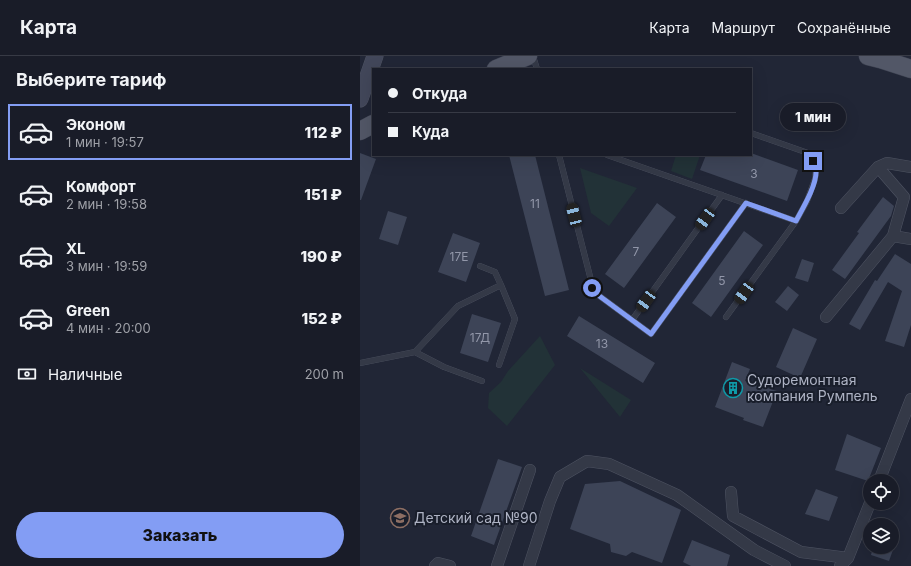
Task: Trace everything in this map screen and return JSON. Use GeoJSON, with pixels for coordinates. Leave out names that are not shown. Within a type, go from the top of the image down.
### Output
{"type":"FeatureCollection","features":[{"type":"Feature","properties":{"kind":"main road"},"geometry":{"type":"LineString","coordinates":[[360,99],[375,56]]}},
{"type":"Feature","properties":{"kind":"main road"},"geometry":{"type":"LineString","coordinates":[[498,68],[528,56]]}},
{"type":"Feature","properties":{"kind":"main road"},"geometry":{"type":"LineString","coordinates":[[868,56],[911,69]]}},
{"type":"Feature","properties":{"kind":"main road"},"geometry":{"type":"LineString","coordinates":[[360,131],[372,125]]}},
{"type":"Feature","properties":{"kind":"street"},"geometry":{"type":"LineString","coordinates":[[841,208],[878,167],[888,164],[911,167]]}},
{"type":"Feature","properties":{"kind":"street"},"geometry":{"type":"LineString","coordinates":[[826,317],[893,236],[904,197],[878,167]]}},
{"type":"Feature","properties":{"kind":"street"},"geometry":{"type":"LineString","coordinates":[[893,236],[911,239]]}},
{"type":"Feature","properties":{"kind":"street"},"geometry":{"type":"LineString","coordinates":[[882,474],[911,399]]}},
{"type":"Feature","properties":{"kind":"street"},"geometry":{"type":"LineString","coordinates":[[529,566],[550,501],[560,477],[587,461],[609,464],[677,495],[754,550],[785,566]]}},
{"type":"Feature","properties":{"kind":"street"},"geometry":{"type":"LineString","coordinates":[[497,566],[530,470]]}},
{"type":"Feature","properties":{"kind":"street"},"geometry":{"type":"LineString","coordinates":[[730,492],[734,516],[801,552],[844,562],[867,510]]}},
{"type":"Feature","properties":{"kind":"street"},"geometry":{"type":"LineString","coordinates":[[435,566],[438,563],[450,566]]}},
{"type":"Feature","properties":{"kind":"lane"},"geometry":{"type":"LineString","coordinates":[[533,56],[537,68]]}},
{"type":"Feature","properties":{"kind":"lane"},"geometry":{"type":"LineString","coordinates":[[726,317],[796,221],[807,200],[815,179],[816,170],[808,153],[752,133]]}},
{"type":"Feature","properties":{"kind":"lane"},"geometry":{"type":"LineString","coordinates":[[558,156],[594,292],[651,334],[746,203]]}},
{"type":"Feature","properties":{"kind":"lane"},"geometry":{"type":"LineString","coordinates":[[610,156],[796,221]]}},
{"type":"Feature","properties":{"kind":"lane"},"geometry":{"type":"LineString","coordinates":[[632,320],[722,195]]}},
{"type":"Feature","properties":{"kind":"lane"},"geometry":{"type":"LineString","coordinates":[[480,266],[495,272],[515,319],[499,365]]}},
{"type":"Feature","properties":{"kind":"lane"},"geometry":{"type":"LineString","coordinates":[[360,363],[415,352],[458,306],[501,285]]}},
{"type":"Feature","properties":{"kind":"lane"},"geometry":{"type":"LineString","coordinates":[[415,352],[444,367],[482,381]]}},
{"type":"Feature","properties":{"kind":"shaded area"},"geometry":{"type":"Polygon","coordinates":[[[676,156],[700,156],[692,179],[671,171],[676,156]]]}},
{"type":"Feature","properties":{"kind":"shaded area"},"geometry":{"type":"Polygon","coordinates":[[[580,168],[637,188],[609,226],[591,213],[580,168]]]}},
{"type":"Feature","properties":{"kind":"shaded area"},"geometry":{"type":"Polygon","coordinates":[[[540,336],[555,365],[507,426],[488,408],[489,393],[501,382],[508,371],[540,336]]]}},
{"type":"Feature","properties":{"kind":"shaded area"},"geometry":{"type":"Polygon","coordinates":[[[580,368],[631,400],[620,417],[580,368]]]}},
{"type":"Feature","properties":{"kind":"building"},"geometry":{"type":"Polygon","coordinates":[[[360,153],[376,159],[361,200],[360,200],[360,153]]]}},
{"type":"Feature","properties":{"kind":"building"},"geometry":{"type":"Polygon","coordinates":[[[752,153],[798,170],[787,201],[700,170],[706,156],[752,156],[752,153]]]}},
{"type":"Feature","properties":{"kind":"building"},"geometry":{"type":"Polygon","coordinates":[[[509,156],[535,156],[569,290],[545,296],[509,156]]]}},
{"type":"Feature","properties":{"kind":"building"},"geometry":{"type":"Polygon","coordinates":[[[883,197],[894,206],[891,216],[845,279],[832,270],[859,233],[857,232],[883,197]]]}},
{"type":"Feature","properties":{"kind":"building"},"geometry":{"type":"Polygon","coordinates":[[[657,203],[676,217],[624,288],[605,274],[657,203]]]}},
{"type":"Feature","properties":{"kind":"building"},"geometry":{"type":"Polygon","coordinates":[[[388,211],[407,217],[398,245],[379,239],[388,211]]]}},
{"type":"Feature","properties":{"kind":"building"},"geometry":{"type":"Polygon","coordinates":[[[744,231],[763,245],[711,317],[692,303],[744,231]]]}},
{"type":"Feature","properties":{"kind":"building"},"geometry":{"type":"Polygon","coordinates":[[[453,233],[480,243],[466,282],[438,272],[453,233]]]}},
{"type":"Feature","properties":{"kind":"building"},"geometry":{"type":"Polygon","coordinates":[[[895,254],[911,264],[911,325],[904,347],[885,341],[902,291],[888,282],[860,330],[849,324],[875,280],[877,281],[895,254]]]}},
{"type":"Feature","properties":{"kind":"building"},"geometry":{"type":"Polygon","coordinates":[[[802,259],[814,263],[808,282],[795,278],[802,259]]]}},
{"type":"Feature","properties":{"kind":"building"},"geometry":{"type":"Polygon","coordinates":[[[788,286],[799,295],[787,311],[775,302],[788,286]]]}},
{"type":"Feature","properties":{"kind":"building"},"geometry":{"type":"Polygon","coordinates":[[[472,314],[501,323],[488,362],[460,353],[472,314]]]}},
{"type":"Feature","properties":{"kind":"building"},"geometry":{"type":"Polygon","coordinates":[[[579,316],[655,363],[643,383],[567,336],[579,316]]]}},
{"type":"Feature","properties":{"kind":"building"},"geometry":{"type":"Polygon","coordinates":[[[793,328],[817,339],[800,378],[776,367],[793,328]]]}},
{"type":"Feature","properties":{"kind":"building"},"geometry":{"type":"Polygon","coordinates":[[[732,362],[750,369],[745,381],[777,391],[763,427],[743,420],[744,418],[715,407],[732,362]]]}},
{"type":"Feature","properties":{"kind":"building"},"geometry":{"type":"Polygon","coordinates":[[[847,434],[881,448],[871,474],[863,474],[863,479],[835,470],[847,434]]]}},
{"type":"Feature","properties":{"kind":"building"},"geometry":{"type":"Polygon","coordinates":[[[498,459],[522,467],[494,545],[471,536],[498,459]]]}},
{"type":"Feature","properties":{"kind":"building"},"geometry":{"type":"Polygon","coordinates":[[[620,481],[681,510],[662,563],[632,552],[626,556],[611,552],[610,544],[570,529],[585,484],[620,481]]]}},
{"type":"Feature","properties":{"kind":"building"},"geometry":{"type":"Polygon","coordinates":[[[816,489],[838,497],[829,521],[805,514],[816,489]]]}},
{"type":"Feature","properties":{"kind":"building"},"geometry":{"type":"Polygon","coordinates":[[[692,540],[730,555],[727,566],[691,566],[683,562],[692,540]]]}},
{"type":"Feature","properties":{"kind":"building"},"geometry":{"type":"Polygon","coordinates":[[[871,554],[892,554],[889,561],[871,554]]]}},
{"type":"Feature","properties":{"kind":"place","name":"Судоремонтная компания Румпель"},"geometry":{"type":"Point","coordinates":[733,388]}},
{"type":"Feature","properties":{"kind":"place","name":"Детский сад №90"},"geometry":{"type":"Point","coordinates":[400,518]}},
{"type":"Feature","properties":{"kind":"route"},"geometry":{"type":"LineString","coordinates":[[592,288],[594,292],[651,334],[746,203],[796,221],[807,200],[815,179],[816,170],[813,161]]}}]}
